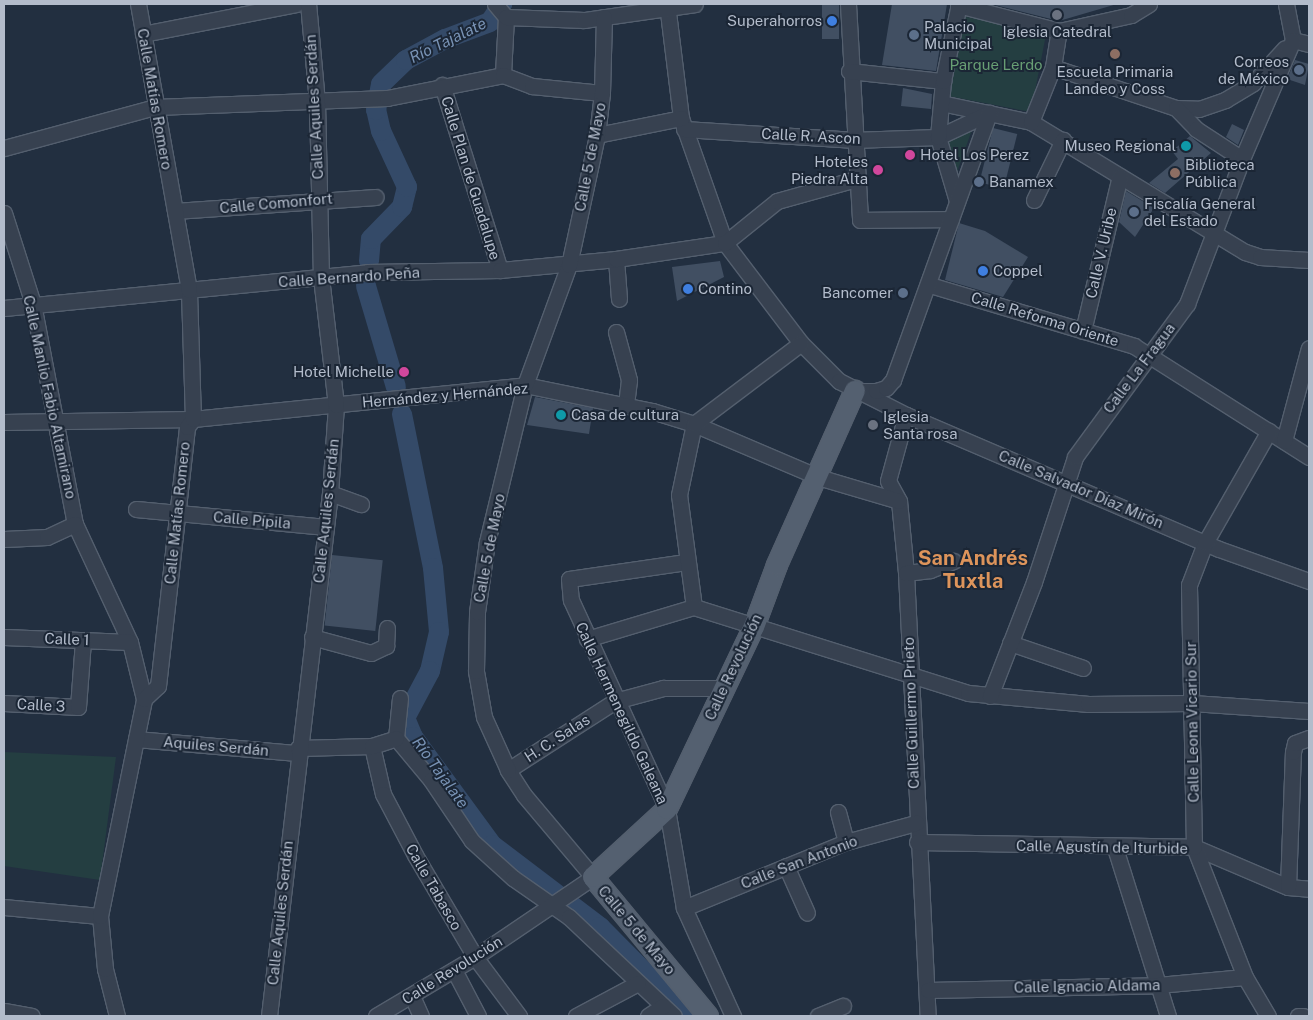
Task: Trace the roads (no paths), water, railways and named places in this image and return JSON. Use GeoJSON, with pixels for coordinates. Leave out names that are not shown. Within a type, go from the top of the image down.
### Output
{"type":"FeatureCollection","features":[{"type":"Feature","properties":{"kind":"main road","name":"Calle Revolución"},"geometry":{"type":"LineString","coordinates":[[594,877],[667,809],[723,688],[754,628],[777,565],[855,391]]}},
{"type":"Feature","properties":{"kind":"main road","name":"Calle 5 de Mayo"},"geometry":{"type":"LineString","coordinates":[[594,877],[708,1016]]}},
{"type":"Feature","properties":{"kind":"street","name":"Calle Matías Romero"},"geometry":{"type":"LineString","coordinates":[[117,1016],[105,969],[100,916],[144,699],[158,686],[187,428],[194,419],[189,290],[138,4]]}},
{"type":"Feature","properties":{"kind":"street"},"geometry":{"type":"LineString","coordinates":[[143,34],[296,4]]}},
{"type":"Feature","properties":{"kind":"street","name":"Calle Aquiles Serdán"},"geometry":{"type":"LineString","coordinates":[[269,1016],[298,750],[330,493],[336,405],[321,278],[317,102],[308,4]]}},
{"type":"Feature","properties":{"kind":"street"},"geometry":{"type":"LineString","coordinates":[[503,75],[501,12],[604,17],[668,6],[695,4]]}},
{"type":"Feature","properties":{"kind":"street"},"geometry":{"type":"LineString","coordinates":[[848,4],[852,140],[860,220],[951,219]]}},
{"type":"Feature","properties":{"kind":"street"},"geometry":{"type":"LineString","coordinates":[[957,201],[938,136],[943,81],[958,4],[1059,31],[1131,15],[1150,4]]}},
{"type":"Feature","properties":{"kind":"street"},"geometry":{"type":"LineString","coordinates":[[1286,4],[1293,40]]}},
{"type":"Feature","properties":{"kind":"street","name":"Calle Salvador Díaz Mirón"},"geometry":{"type":"LineString","coordinates":[[668,6],[683,123],[725,243],[801,344],[839,381],[883,405],[1064,480],[1205,543],[1309,580]]}},
{"type":"Feature","properties":{"kind":"street","name":"Calle 5 de Mayo"},"geometry":{"type":"LineString","coordinates":[[594,877],[524,795],[508,770],[484,717],[476,671],[477,612],[487,542],[525,385],[569,265],[597,135],[602,93],[604,17]]}},
{"type":"Feature","properties":{"kind":"street"},"geometry":{"type":"LineString","coordinates":[[1031,122],[1053,67],[1059,31]]}},
{"type":"Feature","properties":{"kind":"street"},"geometry":{"type":"LineString","coordinates":[[1053,67],[1176,108],[1199,109],[1225,100],[1253,83],[1293,40]]}},
{"type":"Feature","properties":{"kind":"street"},"geometry":{"type":"LineString","coordinates":[[1293,40],[1309,44]]}},
{"type":"Feature","properties":{"kind":"street","name":"Calle La Fragua"},"geometry":{"type":"LineString","coordinates":[[990,696],[1034,582],[1064,480],[1088,435],[1187,304],[1242,159],[1293,40]]}},
{"type":"Feature","properties":{"kind":"street"},"geometry":{"type":"LineString","coordinates":[[850,71],[943,81]]}},
{"type":"Feature","properties":{"kind":"street"},"geometry":{"type":"LineString","coordinates":[[4,148],[155,107],[239,101],[317,102],[360,98],[388,98],[442,85],[503,75],[532,86],[602,93]]}},
{"type":"Feature","properties":{"kind":"street","name":"Calle Plan de Guadalupe"},"geometry":{"type":"LineString","coordinates":[[442,85],[500,270]]}},
{"type":"Feature","properties":{"kind":"street"},"geometry":{"type":"LineString","coordinates":[[941,104],[1031,122],[1213,234],[1260,257],[1309,260]]}},
{"type":"Feature","properties":{"kind":"street"},"geometry":{"type":"LineString","coordinates":[[1176,108],[1196,129],[1242,159]]}},
{"type":"Feature","properties":{"kind":"street"},"geometry":{"type":"LineString","coordinates":[[938,136],[989,113]]}},
{"type":"Feature","properties":{"kind":"street"},"geometry":{"type":"LineString","coordinates":[[883,405],[930,285],[957,201],[989,113]]}},
{"type":"Feature","properties":{"kind":"street","name":"Calle R. Ascon"},"geometry":{"type":"LineString","coordinates":[[597,135],[683,123],[852,140],[938,136]]}},
{"type":"Feature","properties":{"kind":"street"},"geometry":{"type":"LineString","coordinates":[[1034,200],[1063,140]]}},
{"type":"Feature","properties":{"kind":"street","name":"Calle V. Uribe"},"geometry":{"type":"LineString","coordinates":[[1083,331],[1120,176]]}},
{"type":"Feature","properties":{"kind":"street"},"geometry":{"type":"LineString","coordinates":[[725,243],[777,201],[856,179]]}},
{"type":"Feature","properties":{"kind":"street","name":"Calle Comonfort"},"geometry":{"type":"LineString","coordinates":[[175,211],[319,198],[376,196]]}},
{"type":"Feature","properties":{"kind":"street","name":"Calle Manlio Fabio Altamirano"},"geometry":{"type":"LineString","coordinates":[[4,213],[32,304],[57,422],[75,524],[130,642],[144,699]]}},
{"type":"Feature","properties":{"kind":"street","name":"Calle Bernardo Peña"},"geometry":{"type":"LineString","coordinates":[[4,308],[368,272],[500,270],[569,265],[725,243]]}},
{"type":"Feature","properties":{"kind":"street"},"geometry":{"type":"LineString","coordinates":[[616,259],[619,299]]}},
{"type":"Feature","properties":{"kind":"street","name":"Calle Reforma Oriente"},"geometry":{"type":"LineString","coordinates":[[930,285],[1083,331],[1150,355],[1309,458]]}},
{"type":"Feature","properties":{"kind":"street"},"geometry":{"type":"LineString","coordinates":[[616,332],[629,380],[626,406]]}},
{"type":"Feature","properties":{"kind":"street"},"geometry":{"type":"LineString","coordinates":[[694,606],[686,562],[680,495],[694,424],[801,344]]}},
{"type":"Feature","properties":{"kind":"street"},"geometry":{"type":"LineString","coordinates":[[1284,441],[1309,348]]}},
{"type":"Feature","properties":{"kind":"street"},"geometry":{"type":"LineString","coordinates":[[855,391],[876,391],[886,388],[893,380]]}},
{"type":"Feature","properties":{"kind":"street","name":"Hernández y Hernández"},"geometry":{"type":"LineString","coordinates":[[4,422],[194,419],[525,385],[626,406],[694,424],[818,477],[899,501]]}},
{"type":"Feature","properties":{"kind":"street","name":"Calle Guillermo Prieto"},"geometry":{"type":"LineString","coordinates":[[906,415],[888,481],[899,501],[906,572],[916,823],[928,990],[928,1016]]}},
{"type":"Feature","properties":{"kind":"street","name":"Calle Leona Vicario Sur"},"geometry":{"type":"LineString","coordinates":[[1268,1016],[1246,977],[1194,847],[1189,585],[1205,543],[1269,431]]}},
{"type":"Feature","properties":{"kind":"street"},"geometry":{"type":"LineString","coordinates":[[330,493],[361,504]]}},
{"type":"Feature","properties":{"kind":"street","name":"Calle Pípila"},"geometry":{"type":"LineString","coordinates":[[136,509],[326,527]]}},
{"type":"Feature","properties":{"kind":"street"},"geometry":{"type":"LineString","coordinates":[[4,539],[48,537],[75,524]]}},
{"type":"Feature","properties":{"kind":"street"},"geometry":{"type":"LineString","coordinates":[[906,572],[953,561]]}},
{"type":"Feature","properties":{"kind":"street","name":"Calle Hermenegildo Galeana"},"geometry":{"type":"LineString","coordinates":[[686,562],[569,579],[571,600],[614,701],[667,809],[684,908],[733,1016]]}},
{"type":"Feature","properties":{"kind":"street"},"geometry":{"type":"LineString","coordinates":[[587,639],[694,606],[754,628],[910,678],[990,696],[1088,704],[1192,703],[1309,711]]}},
{"type":"Feature","properties":{"kind":"street"},"geometry":{"type":"LineString","coordinates":[[312,637],[371,653],[386,646],[388,628]]}},
{"type":"Feature","properties":{"kind":"street","name":"Calle 1"},"geometry":{"type":"LineString","coordinates":[[4,637],[130,642]]}},
{"type":"Feature","properties":{"kind":"street","name":"Calle 3"},"geometry":{"type":"LineString","coordinates":[[4,703],[78,707],[83,640]]}},
{"type":"Feature","properties":{"kind":"street"},"geometry":{"type":"LineString","coordinates":[[1010,643],[1083,668]]}},
{"type":"Feature","properties":{"kind":"street","name":"H. C. Salas"},"geometry":{"type":"LineString","coordinates":[[508,770],[614,701],[663,688],[723,688]]}},
{"type":"Feature","properties":{"kind":"street"},"geometry":{"type":"LineString","coordinates":[[396,738],[400,698]]}},
{"type":"Feature","properties":{"kind":"street","name":"Calle 5 de Mayo"},"geometry":{"type":"LineString","coordinates":[[396,738],[431,780],[472,840],[559,901],[638,983],[669,1011]]}},
{"type":"Feature","properties":{"kind":"street","name":"Aquiles Serdán"},"geometry":{"type":"LineString","coordinates":[[136,739],[298,750],[372,746],[396,738]]}},
{"type":"Feature","properties":{"kind":"street"},"geometry":{"type":"LineString","coordinates":[[1288,887],[1292,758],[1295,743],[1309,738]]}},
{"type":"Feature","properties":{"kind":"street","name":"Calle Tabasco"},"geometry":{"type":"LineString","coordinates":[[372,746],[383,794],[475,957],[519,1016]]}},
{"type":"Feature","properties":{"kind":"street"},"geometry":{"type":"LineString","coordinates":[[838,812],[846,842]]}},
{"type":"Feature","properties":{"kind":"street","name":"Calle San Antonio"},"geometry":{"type":"LineString","coordinates":[[684,908],[846,842],[916,823]]}},
{"type":"Feature","properties":{"kind":"street","name":"Calle Agustín de Iturbide"},"geometry":{"type":"LineString","coordinates":[[918,842],[1115,848],[1194,847],[1288,887],[1309,889]]}},
{"type":"Feature","properties":{"kind":"street"},"geometry":{"type":"LineString","coordinates":[[1115,848],[1168,1016]]}},
{"type":"Feature","properties":{"kind":"street"},"geometry":{"type":"LineString","coordinates":[[786,866],[807,913]]}},
{"type":"Feature","properties":{"kind":"street","name":"Calle Revolución"},"geometry":{"type":"LineString","coordinates":[[376,1016],[475,957],[594,877]]}},
{"type":"Feature","properties":{"kind":"street"},"geometry":{"type":"LineString","coordinates":[[4,907],[100,916]]}},
{"type":"Feature","properties":{"kind":"street"},"geometry":{"type":"LineString","coordinates":[[454,970],[478,1016]]}},
{"type":"Feature","properties":{"kind":"street","name":"Calle Ignacio Aldama"},"geometry":{"type":"LineString","coordinates":[[928,990],[1158,985],[1246,977]]}},
{"type":"Feature","properties":{"kind":"street"},"geometry":{"type":"LineString","coordinates":[[576,1016],[638,983]]}},
{"type":"Feature","properties":{"kind":"street"},"geometry":{"type":"LineString","coordinates":[[412,996],[421,1016]]}},
{"type":"Feature","properties":{"kind":"street"},"geometry":{"type":"LineString","coordinates":[[818,1016],[843,1006]]}},
{"type":"Feature","properties":{"kind":"street"},"geometry":{"type":"LineString","coordinates":[[4,1011],[32,1016]]}},
{"type":"Feature","properties":{"kind":"street"},"geometry":{"type":"LineString","coordinates":[[648,1016],[669,1011]]}},
{"type":"Feature","properties":{"kind":"waterway","name":"Río Tajalate"},"geometry":{"type":"LineString","coordinates":[[369,261],[371,239],[402,207],[407,187],[381,131],[376,110],[381,84],[406,60],[445,39],[490,22],[502,4]]}},
{"type":"Feature","properties":{"kind":"waterway","name":"Río Tajalate"},"geometry":{"type":"LineString","coordinates":[[366,286],[396,387]]}},
{"type":"Feature","properties":{"kind":"waterway","name":"Río Tajalate"},"geometry":{"type":"LineString","coordinates":[[402,414],[433,568],[439,632],[430,671],[405,718],[413,737],[492,845],[600,927],[688,1016]]}},
{"type":"Feature","properties":{"kind":"place","name":"Iglesia Catedral"},"geometry":{"type":"Point","coordinates":[1057,15]}},
{"type":"Feature","properties":{"kind":"place","name":"Superahorros"},"geometry":{"type":"Point","coordinates":[832,21]}},
{"type":"Feature","properties":{"kind":"place","name":"Palacio Municipal"},"geometry":{"type":"Point","coordinates":[914,35]}},
{"type":"Feature","properties":{"kind":"place","name":"Escuela Primaria Landeo y Coss"},"geometry":{"type":"Point","coordinates":[1115,54]}},
{"type":"Feature","properties":{"kind":"place","name":"Correos de México"},"geometry":{"type":"Point","coordinates":[1299,70]}},
{"type":"Feature","properties":{"kind":"place","name":"Museo Regional"},"geometry":{"type":"Point","coordinates":[1186,146]}},
{"type":"Feature","properties":{"kind":"place","name":"Hotel Los Perez"},"geometry":{"type":"Point","coordinates":[910,155]}},
{"type":"Feature","properties":{"kind":"place","name":"Hoteles Piedra Alta"},"geometry":{"type":"Point","coordinates":[878,170]}},
{"type":"Feature","properties":{"kind":"place","name":"Biblioteca Pública"},"geometry":{"type":"Point","coordinates":[1175,173]}},
{"type":"Feature","properties":{"kind":"place","name":"Banamex"},"geometry":{"type":"Point","coordinates":[979,182]}},
{"type":"Feature","properties":{"kind":"place","name":"Fiscalía General del Estado"},"geometry":{"type":"Point","coordinates":[1134,212]}},
{"type":"Feature","properties":{"kind":"place","name":"Coppel"},"geometry":{"type":"Point","coordinates":[983,271]}},
{"type":"Feature","properties":{"kind":"place","name":"Contino"},"geometry":{"type":"Point","coordinates":[688,289]}},
{"type":"Feature","properties":{"kind":"place","name":"Bancomer"},"geometry":{"type":"Point","coordinates":[903,293]}},
{"type":"Feature","properties":{"kind":"place","name":"Hotel Michelle"},"geometry":{"type":"Point","coordinates":[404,372]}},
{"type":"Feature","properties":{"kind":"place","name":"Casa de cultura"},"geometry":{"type":"Point","coordinates":[561,415]}},
{"type":"Feature","properties":{"kind":"place","name":"Iglesia Santa rosa"},"geometry":{"type":"Point","coordinates":[873,425]}},
{"type":"Feature","properties":{"kind":"district","name":"San Andrés Tuxtla"},"geometry":{"type":"Point","coordinates":[973,570]}},
{"type":"Feature","properties":{"kind":"park label","name":"Parque Lerdo"},"geometry":{"type":"Point","coordinates":[996,65]}}]}
